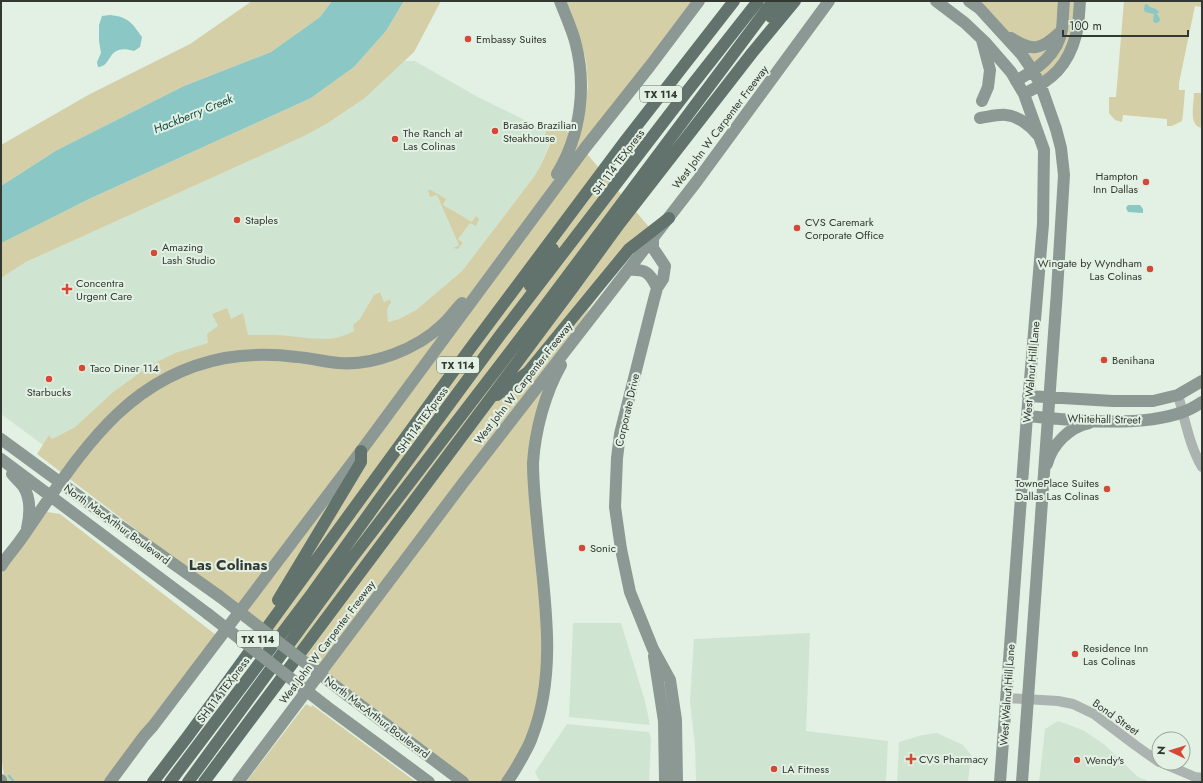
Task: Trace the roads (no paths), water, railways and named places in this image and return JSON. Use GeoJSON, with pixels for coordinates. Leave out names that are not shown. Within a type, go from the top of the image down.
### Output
{"type":"FeatureCollection","features":[{"type":"Feature","properties":{"kind":"highway","name":"TX 114"},"geometry":{"type":"LineString","coordinates":[[153,782],[464,357],[590,188],[734,1]]}},
{"type":"Feature","properties":{"kind":"highway","name":"SH 114 TEXpress"},"geometry":{"type":"LineString","coordinates":[[170,782],[313,592],[501,334],[758,1]]}},
{"type":"Feature","properties":{"kind":"highway"},"geometry":{"type":"LineString","coordinates":[[188,782],[352,558],[543,308],[773,1]]}},
{"type":"Feature","properties":{"kind":"highway"},"geometry":{"type":"LineString","coordinates":[[752,53],[760,31],[783,1]]}},
{"type":"Feature","properties":{"kind":"highway","name":"West John W Carpenter Freeway"},"geometry":{"type":"LineString","coordinates":[[204,782],[620,223],[752,53],[795,1]]}},
{"type":"Feature","properties":{"kind":"highway"},"geometry":{"type":"LineString","coordinates":[[501,334],[590,188]]}},
{"type":"Feature","properties":{"kind":"highway"},"geometry":{"type":"LineString","coordinates":[[488,401],[528,372],[629,249],[669,218]]}},
{"type":"Feature","properties":{"kind":"highway"},"geometry":{"type":"LineString","coordinates":[[188,736],[213,688],[274,606],[301,563],[361,462],[361,451]]}},
{"type":"Feature","properties":{"kind":"main road"},"geometry":{"type":"LineString","coordinates":[[536,212],[542,198],[562,165],[579,118],[581,96],[580,64],[570,27],[560,1]]}},
{"type":"Feature","properties":{"kind":"main road"},"geometry":{"type":"LineString","coordinates":[[110,782],[361,451],[519,238],[536,212],[699,1]]}},
{"type":"Feature","properties":{"kind":"main road","name":"West John W Carpenter Freeway"},"geometry":{"type":"LineString","coordinates":[[238,782],[462,483],[669,218],[829,1]]}},
{"type":"Feature","properties":{"kind":"main road","name":"West Walnut Hill Lane"},"geometry":{"type":"LineString","coordinates":[[936,1],[982,38],[1011,72],[1024,94],[1042,140],[1044,150],[1045,171],[1043,224],[1028,396],[1000,782]]}},
{"type":"Feature","properties":{"kind":"main road","name":"West Walnut Hill Lane"},"geometry":{"type":"LineString","coordinates":[[969,1],[979,8],[1022,55],[1033,71],[1041,86],[1056,129],[1061,148],[1064,175],[1058,291],[1022,782]]}},
{"type":"Feature","properties":{"kind":"main road"},"geometry":{"type":"LineString","coordinates":[[1016,81],[1046,61],[1052,52],[1062,31],[1064,1]]}},
{"type":"Feature","properties":{"kind":"main road"},"geometry":{"type":"LineString","coordinates":[[1024,94],[1041,86],[1059,70],[1069,55],[1077,35],[1080,1]]}},
{"type":"Feature","properties":{"kind":"main road"},"geometry":{"type":"LineString","coordinates":[[1000,32],[1022,45],[1036,47],[1048,44],[1062,31]]}},
{"type":"Feature","properties":{"kind":"main road"},"geometry":{"type":"LineString","coordinates":[[982,38],[990,70],[988,87],[982,102]]}},
{"type":"Feature","properties":{"kind":"main road"},"geometry":{"type":"LineString","coordinates":[[980,118],[1006,115],[1017,118],[1031,127],[1042,140]]}},
{"type":"Feature","properties":{"kind":"main road"},"geometry":{"type":"LineString","coordinates":[[1,566],[93,438],[113,417],[144,392],[164,380],[184,371],[217,360],[249,355],[296,356],[354,364],[368,362],[392,355],[416,344],[441,326],[473,290],[500,254],[519,238]]}},
{"type":"Feature","properties":{"kind":"main road","name":"Corporate Drive"},"geometry":{"type":"LineString","coordinates":[[653,238],[653,248],[665,266],[663,279],[657,288],[620,434],[615,483],[615,507],[621,549],[630,592],[653,649],[670,680],[676,721],[677,782]]}},
{"type":"Feature","properties":{"kind":"main road"},"geometry":{"type":"LineString","coordinates":[[628,270],[640,270],[647,273],[653,279],[657,288]]}},
{"type":"Feature","properties":{"kind":"main road"},"geometry":{"type":"LineString","coordinates":[[511,780],[532,738],[542,704],[546,678],[546,628],[534,472],[536,439],[541,416],[555,376],[581,330]]}},
{"type":"Feature","properties":{"kind":"main road","name":"Whitehall Street"},"geometry":{"type":"LineString","coordinates":[[1028,396],[1113,401],[1153,401],[1178,395],[1202,381]]}},
{"type":"Feature","properties":{"kind":"main road","name":"Whitehall Street"},"geometry":{"type":"LineString","coordinates":[[1027,416],[1118,422],[1154,419],[1183,412],[1202,402]]}},
{"type":"Feature","properties":{"kind":"main road"},"geometry":{"type":"LineString","coordinates":[[1044,478],[1050,456],[1056,446],[1067,434],[1080,425],[1100,421]]}},
{"type":"Feature","properties":{"kind":"main road","name":"North MacArthur Boulevard"},"geometry":{"type":"LineString","coordinates":[[1,439],[60,483],[219,596],[347,696],[463,782]]}},
{"type":"Feature","properties":{"kind":"main road"},"geometry":{"type":"LineString","coordinates":[[1,448],[16,456],[26,458]]}},
{"type":"Feature","properties":{"kind":"main road","name":"North MacArthur Boulevard"},"geometry":{"type":"LineString","coordinates":[[1,459],[208,614],[326,706],[429,782]]}},
{"type":"Feature","properties":{"kind":"main road"},"geometry":{"type":"LineString","coordinates":[[1,463],[24,487],[29,517],[26,531]]}},
{"type":"Feature","properties":{"kind":"main road","name":"Corporate Drive"},"geometry":{"type":"LineString","coordinates":[[653,649],[664,721],[664,782]]}},
{"type":"Feature","properties":{"kind":"main road"},"geometry":{"type":"LineString","coordinates":[[664,721],[676,721]]}},
{"type":"Feature","properties":{"kind":"main road"},"geometry":{"type":"LineString","coordinates":[[993,782],[994,770],[1002,754]]}},
{"type":"Feature","properties":{"kind":"street"},"geometry":{"type":"LineString","coordinates":[[1178,395],[1188,433],[1202,467]]}},
{"type":"Feature","properties":{"kind":"street","name":"Bond Street"},"geometry":{"type":"LineString","coordinates":[[1006,698],[1058,701],[1073,704],[1094,714],[1151,756]]}},
{"type":"Feature","properties":{"kind":"street","name":"Bond Street"},"geometry":{"type":"LineString","coordinates":[[1180,771],[1195,778],[1202,778]]}},
{"type":"Feature","properties":{"kind":"water","name":"Hackberry Creek"},"geometry":{"type":"Polygon","coordinates":[[[332,1],[404,1],[386,31],[354,67],[311,98],[89,199],[1,243],[1,186],[57,150],[184,86],[271,52],[320,17],[332,1]]]}},
{"type":"Feature","properties":{"kind":"water"},"geometry":{"type":"Polygon","coordinates":[[[1145,4],[1159,12],[1157,14],[1160,19],[1159,22],[1155,23],[1153,21],[1154,14],[1145,12],[1145,4]]]}},
{"type":"Feature","properties":{"kind":"water"},"geometry":{"type":"Polygon","coordinates":[[[110,15],[122,17],[132,24],[142,37],[140,47],[134,51],[125,49],[119,50],[111,56],[103,66],[98,67],[97,62],[101,53],[99,25],[102,16],[110,15]]]}},
{"type":"Feature","properties":{"kind":"water"},"geometry":{"type":"Polygon","coordinates":[[[1128,205],[1140,205],[1143,209],[1143,213],[1128,212],[1126,208],[1128,205]]]}},
{"type":"Feature","properties":{"kind":"waterway"},"geometry":{"type":"LineString","coordinates":[[9,776],[14,782]]}},
{"type":"Feature","properties":{"kind":"place","name":"Embassy Suites"},"geometry":{"type":"Point","coordinates":[468,39]}},
{"type":"Feature","properties":{"kind":"place","name":"Brasão Brazilian Steakhouse"},"geometry":{"type":"Point","coordinates":[495,131]}},
{"type":"Feature","properties":{"kind":"place","name":"The Ranch at Las Colinas"},"geometry":{"type":"Point","coordinates":[395,139]}},
{"type":"Feature","properties":{"kind":"place","name":"Hampton Inn Dallas"},"geometry":{"type":"Point","coordinates":[1146,182]}},
{"type":"Feature","properties":{"kind":"place","name":"Staples"},"geometry":{"type":"Point","coordinates":[237,220]}},
{"type":"Feature","properties":{"kind":"place","name":"CVS Caremark Corporate Office"},"geometry":{"type":"Point","coordinates":[797,228]}},
{"type":"Feature","properties":{"kind":"place","name":"Amazing Lash Studio"},"geometry":{"type":"Point","coordinates":[154,253]}},
{"type":"Feature","properties":{"kind":"place","name":"Wingate by Wyndham Las Colinas"},"geometry":{"type":"Point","coordinates":[1150,269]}},
{"type":"Feature","properties":{"kind":"place","name":"Concentra Urgent Care"},"geometry":{"type":"Point","coordinates":[67,289]}},
{"type":"Feature","properties":{"kind":"place","name":"Benihana"},"geometry":{"type":"Point","coordinates":[1104,360]}},
{"type":"Feature","properties":{"kind":"place","name":"Taco Diner 114"},"geometry":{"type":"Point","coordinates":[82,368]}},
{"type":"Feature","properties":{"kind":"place","name":"Starbucks"},"geometry":{"type":"Point","coordinates":[49,379]}},
{"type":"Feature","properties":{"kind":"place","name":"TownePlace Suites Dallas Las Colinas"},"geometry":{"type":"Point","coordinates":[1107,489]}},
{"type":"Feature","properties":{"kind":"place","name":"Sonic"},"geometry":{"type":"Point","coordinates":[582,548]}},
{"type":"Feature","properties":{"kind":"place","name":"Residence Inn Las Colinas"},"geometry":{"type":"Point","coordinates":[1075,654]}},
{"type":"Feature","properties":{"kind":"place","name":"CVS Pharmacy"},"geometry":{"type":"Point","coordinates":[911,759]}},
{"type":"Feature","properties":{"kind":"place","name":"Wendy's"},"geometry":{"type":"Point","coordinates":[1077,760]}},
{"type":"Feature","properties":{"kind":"place","name":"LA Fitness"},"geometry":{"type":"Point","coordinates":[774,769]}},
{"type":"Feature","properties":{"kind":"district","name":"Las Colinas"},"geometry":{"type":"Point","coordinates":[228,565]}}]}
